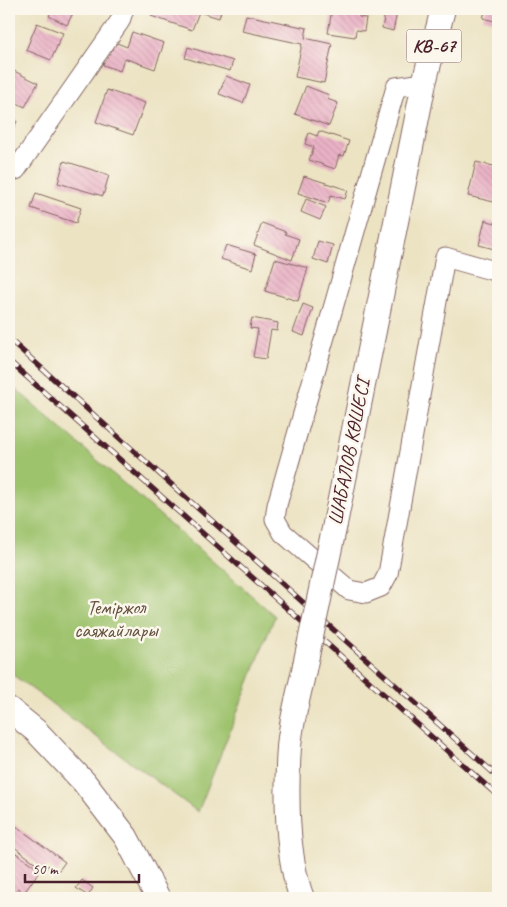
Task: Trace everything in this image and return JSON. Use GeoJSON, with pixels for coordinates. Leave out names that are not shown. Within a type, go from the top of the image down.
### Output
{"type":"FeatureCollection","features":[{"type":"Feature","properties":{"kind":"main road","name":"ШАБАЛОВ КӨШЕСІ"},"geometry":{"type":"LineString","coordinates":[[302,898],[298,887],[288,825],[289,746],[424,83],[443,9]]}},
{"type":"Feature","properties":{"kind":"main road"},"geometry":{"type":"LineString","coordinates":[[9,709],[36,731],[84,782],[126,836],[158,898]]}},
{"type":"Feature","properties":{"kind":"street"},"geometry":{"type":"LineString","coordinates":[[16,170],[120,21],[124,9]]}},
{"type":"Feature","properties":{"kind":"street"},"geometry":{"type":"LineString","coordinates":[[424,83],[396,86],[277,506],[275,519],[283,533],[349,590],[366,593],[381,587],[388,574],[445,257],[498,272]]}},
{"type":"Feature","properties":{"kind":"green space","name":"Теміржол саяжайлары"},"geometry":{"type":"Polygon","coordinates":[[[9,383],[275,616],[198,812],[9,672],[9,383]]]}},
{"type":"Feature","properties":{"kind":"building"},"geometry":{"type":"Polygon","coordinates":[[[52,9],[75,9],[67,25],[49,16],[52,9]]]}},
{"type":"Feature","properties":{"kind":"building"},"geometry":{"type":"Polygon","coordinates":[[[154,9],[216,9],[221,11],[219,18],[199,12],[192,30],[151,16],[154,9]]]}},
{"type":"Feature","properties":{"kind":"building"},"geometry":{"type":"Polygon","coordinates":[[[332,9],[360,9],[359,17],[366,18],[364,31],[356,30],[355,37],[328,33],[332,9]]]}},
{"type":"Feature","properties":{"kind":"building"},"geometry":{"type":"Polygon","coordinates":[[[386,9],[398,9],[393,31],[382,28],[386,9]]]}},
{"type":"Feature","properties":{"kind":"building"},"geometry":{"type":"Polygon","coordinates":[[[486,9],[498,9],[498,22],[483,18],[486,9]]]}},
{"type":"Feature","properties":{"kind":"building"},"geometry":{"type":"Polygon","coordinates":[[[246,15],[307,28],[305,38],[332,44],[324,83],[295,77],[302,44],[242,31],[246,15]]]}},
{"type":"Feature","properties":{"kind":"building"},"geometry":{"type":"Polygon","coordinates":[[[37,23],[63,33],[51,60],[26,50],[37,23]]]}},
{"type":"Feature","properties":{"kind":"building"},"geometry":{"type":"Polygon","coordinates":[[[132,32],[164,43],[155,69],[124,58],[120,71],[103,65],[112,41],[127,47],[132,32]]]}},
{"type":"Feature","properties":{"kind":"building"},"geometry":{"type":"Polygon","coordinates":[[[188,47],[233,61],[230,71],[185,58],[188,47]]]}},
{"type":"Feature","properties":{"kind":"building"},"geometry":{"type":"Polygon","coordinates":[[[14,71],[38,83],[25,107],[9,99],[9,81],[14,71]]]}},
{"type":"Feature","properties":{"kind":"building"},"geometry":{"type":"Polygon","coordinates":[[[226,76],[250,85],[243,103],[219,94],[226,76]]]}},
{"type":"Feature","properties":{"kind":"building"},"geometry":{"type":"Polygon","coordinates":[[[306,86],[329,95],[327,99],[338,103],[329,126],[295,114],[306,86]]]}},
{"type":"Feature","properties":{"kind":"building"},"geometry":{"type":"Polygon","coordinates":[[[107,90],[145,103],[133,135],[96,122],[107,90]]]}},
{"type":"Feature","properties":{"kind":"building"},"geometry":{"type":"Polygon","coordinates":[[[9,117],[17,121],[9,139],[9,117]]]}},
{"type":"Feature","properties":{"kind":"building"},"geometry":{"type":"Polygon","coordinates":[[[319,131],[349,141],[344,156],[339,155],[335,169],[309,160],[314,147],[305,144],[309,133],[317,136],[319,131]]]}},
{"type":"Feature","properties":{"kind":"building"},"geometry":{"type":"Polygon","coordinates":[[[64,161],[109,175],[103,196],[58,183],[64,161]]]}},
{"type":"Feature","properties":{"kind":"building"},"geometry":{"type":"Polygon","coordinates":[[[476,162],[498,167],[498,203],[468,196],[476,162]]]}},
{"type":"Feature","properties":{"kind":"building"},"geometry":{"type":"Polygon","coordinates":[[[304,176],[348,190],[345,199],[331,195],[328,203],[298,193],[304,176]]]}},
{"type":"Feature","properties":{"kind":"building"},"geometry":{"type":"Polygon","coordinates":[[[36,193],[81,208],[76,223],[31,208],[36,193]]]}},
{"type":"Feature","properties":{"kind":"building"},"geometry":{"type":"Polygon","coordinates":[[[306,199],[326,207],[320,220],[301,212],[306,199]]]}},
{"type":"Feature","properties":{"kind":"building"},"geometry":{"type":"Polygon","coordinates":[[[485,220],[498,224],[498,250],[479,245],[485,220]]]}},
{"type":"Feature","properties":{"kind":"building"},"geometry":{"type":"Polygon","coordinates":[[[262,223],[299,239],[292,260],[254,245],[262,223]]]}},
{"type":"Feature","properties":{"kind":"building"},"geometry":{"type":"Polygon","coordinates":[[[318,241],[333,245],[328,264],[313,259],[318,241]]]}},
{"type":"Feature","properties":{"kind":"building"},"geometry":{"type":"Polygon","coordinates":[[[226,245],[256,254],[252,269],[221,259],[226,245]]]}},
{"type":"Feature","properties":{"kind":"building"},"geometry":{"type":"Polygon","coordinates":[[[275,259],[308,268],[298,301],[265,291],[275,259]]]}},
{"type":"Feature","properties":{"kind":"building"},"geometry":{"type":"Polygon","coordinates":[[[303,304],[313,308],[304,336],[293,332],[303,304]]]}},
{"type":"Feature","properties":{"kind":"building"},"geometry":{"type":"Polygon","coordinates":[[[252,318],[278,323],[277,331],[271,330],[266,359],[253,357],[258,329],[250,328],[252,318]]]}},
{"type":"Feature","properties":{"kind":"building"},"geometry":{"type":"Polygon","coordinates":[[[9,821],[65,862],[57,873],[48,865],[45,870],[9,843],[9,821]]]}},
{"type":"Feature","properties":{"kind":"building"},"geometry":{"type":"Polygon","coordinates":[[[13,851],[40,870],[24,893],[18,888],[14,894],[9,890],[9,856],[13,851]]]}},
{"type":"Feature","properties":{"kind":"building"},"geometry":{"type":"Polygon","coordinates":[[[82,880],[93,888],[88,896],[76,888],[82,880]]]}},
{"type":"Feature","properties":{"kind":"railway"},"geometry":{"type":"LineString","coordinates":[[9,339],[498,777]]}},
{"type":"Feature","properties":{"kind":"railway"},"geometry":{"type":"LineString","coordinates":[[9,361],[498,796]]}}]}
